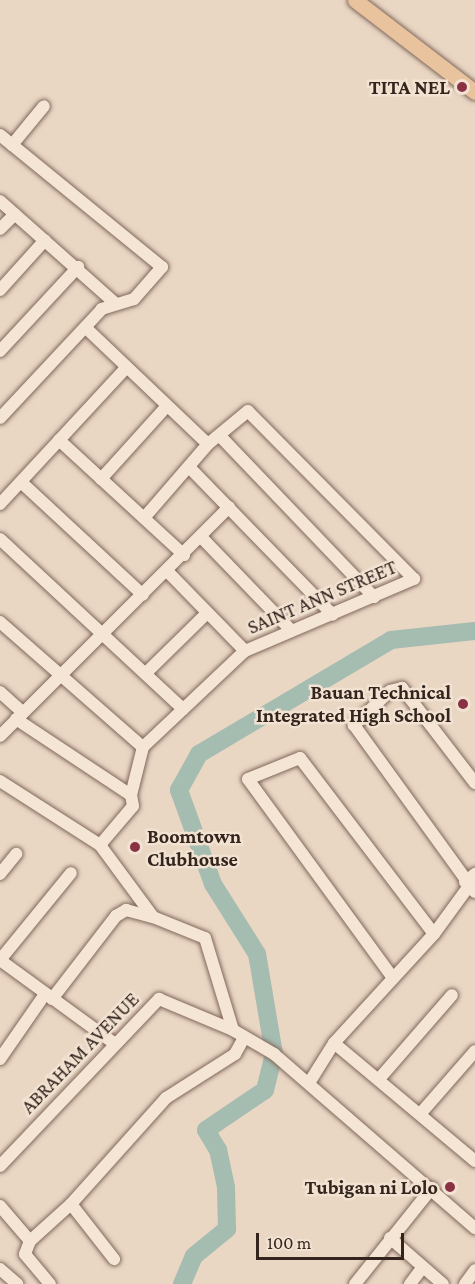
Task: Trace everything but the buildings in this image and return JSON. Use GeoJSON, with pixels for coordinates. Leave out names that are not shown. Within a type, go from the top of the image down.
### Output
{"type":"FeatureCollection","features":[{"type":"Feature","properties":{"kind":"main road"},"geometry":{"type":"LineString","coordinates":[[355,0],[475,92]]}},
{"type":"Feature","properties":{"kind":"street"},"geometry":{"type":"LineString","coordinates":[[12,146],[44,106]]}},
{"type":"Feature","properties":{"kind":"street"},"geometry":{"type":"LineString","coordinates":[[0,135],[162,267],[134,299],[115,303],[86,328],[0,418]]}},
{"type":"Feature","properties":{"kind":"street"},"geometry":{"type":"LineString","coordinates":[[0,201],[78,267],[115,303]]}},
{"type":"Feature","properties":{"kind":"street"},"geometry":{"type":"LineString","coordinates":[[0,229],[15,214]]}},
{"type":"Feature","properties":{"kind":"street"},"geometry":{"type":"LineString","coordinates":[[0,290],[45,240]]}},
{"type":"Feature","properties":{"kind":"street"},"geometry":{"type":"LineString","coordinates":[[0,351],[78,267]]}},
{"type":"Feature","properties":{"kind":"street"},"geometry":{"type":"LineString","coordinates":[[86,328],[166,407],[208,444]]}},
{"type":"Feature","properties":{"kind":"street"},"geometry":{"type":"LineString","coordinates":[[0,504],[126,368]]}},
{"type":"Feature","properties":{"kind":"street"},"geometry":{"type":"LineString","coordinates":[[101,479],[166,407]]}},
{"type":"Feature","properties":{"kind":"street","name":"SAINT ANN STREET"},"geometry":{"type":"LineString","coordinates":[[143,747],[245,651],[414,579],[248,411],[220,436]]}},
{"type":"Feature","properties":{"kind":"street"},"geometry":{"type":"LineString","coordinates":[[144,518],[208,444],[220,436],[374,597]]}},
{"type":"Feature","properties":{"kind":"street"},"geometry":{"type":"LineString","coordinates":[[59,440],[184,555]]}},
{"type":"Feature","properties":{"kind":"street"},"geometry":{"type":"LineString","coordinates":[[189,467],[333,615]]}},
{"type":"Feature","properties":{"kind":"street"},"geometry":{"type":"LineString","coordinates":[[21,482],[143,595]]}},
{"type":"Feature","properties":{"kind":"street"},"geometry":{"type":"LineString","coordinates":[[0,736],[19,715],[203,539],[229,507]]}},
{"type":"Feature","properties":{"kind":"street"},"geometry":{"type":"LineString","coordinates":[[0,539],[183,709]]}},
{"type":"Feature","properties":{"kind":"street"},"geometry":{"type":"LineString","coordinates":[[203,539],[291,630]]}},
{"type":"Feature","properties":{"kind":"street"},"geometry":{"type":"LineString","coordinates":[[168,572],[245,651]]}},
{"type":"Feature","properties":{"kind":"street"},"geometry":{"type":"LineString","coordinates":[[146,673],[207,613]]}},
{"type":"Feature","properties":{"kind":"street"},"geometry":{"type":"LineString","coordinates":[[0,622],[59,677],[143,747],[131,795],[133,806],[100,845]]}},
{"type":"Feature","properties":{"kind":"street"},"geometry":{"type":"LineString","coordinates":[[309,1083],[334,1043],[434,934],[471,884],[354,725],[390,691],[402,688],[475,783]]}},
{"type":"Feature","properties":{"kind":"street"},"geometry":{"type":"LineString","coordinates":[[0,692],[19,715],[131,795]]}},
{"type":"Feature","properties":{"kind":"street"},"geometry":{"type":"LineString","coordinates":[[393,978],[249,779],[300,758],[434,934]]}},
{"type":"Feature","properties":{"kind":"street"},"geometry":{"type":"LineString","coordinates":[[0,781],[100,845],[153,917]]}},
{"type":"Feature","properties":{"kind":"street"},"geometry":{"type":"LineString","coordinates":[[0,874],[16,854]]}},
{"type":"Feature","properties":{"kind":"street"},"geometry":{"type":"LineString","coordinates":[[71,873],[0,960],[114,1043]]}},
{"type":"Feature","properties":{"kind":"street"},"geometry":{"type":"LineString","coordinates":[[0,1059],[116,916],[126,910],[153,917],[205,938],[233,1030],[274,1054],[432,1188],[475,1228]]}},
{"type":"Feature","properties":{"kind":"street"},"geometry":{"type":"LineString","coordinates":[[379,1078],[452,994]]}},
{"type":"Feature","properties":{"kind":"street","name":"ABRAHAM AVENUE"},"geometry":{"type":"LineString","coordinates":[[0,1166],[114,1043],[159,999],[233,1030]]}},
{"type":"Feature","properties":{"kind":"street"},"geometry":{"type":"LineString","coordinates":[[50,1284],[25,1254],[30,1241],[71,1204],[166,1098],[235,1054],[244,1038]]}},
{"type":"Feature","properties":{"kind":"street"},"geometry":{"type":"LineString","coordinates":[[334,1043],[473,1153]]}},
{"type":"Feature","properties":{"kind":"street"},"geometry":{"type":"LineString","coordinates":[[421,1113],[475,1051]]}},
{"type":"Feature","properties":{"kind":"street"},"geometry":{"type":"LineString","coordinates":[[355,1284],[432,1188]]}},
{"type":"Feature","properties":{"kind":"street"},"geometry":{"type":"LineString","coordinates":[[71,1204],[114,1259]]}},
{"type":"Feature","properties":{"kind":"street"},"geometry":{"type":"LineString","coordinates":[[0,1206],[30,1241]]}},
{"type":"Feature","properties":{"kind":"street"},"geometry":{"type":"LineString","coordinates":[[390,1239],[443,1284]]}},
{"type":"Feature","properties":{"kind":"street"},"geometry":{"type":"LineString","coordinates":[[410,1284],[422,1268]]}},
{"type":"Feature","properties":{"kind":"street"},"geometry":{"type":"LineString","coordinates":[[0,1269],[16,1284]]}},
{"type":"Feature","properties":{"kind":"street"},"geometry":{"type":"LineString","coordinates":[[465,1284],[475,1270]]}},
{"type":"Feature","properties":{"kind":"waterway"},"geometry":{"type":"LineString","coordinates":[[182,1284],[194,1256],[227,1229],[226,1187],[218,1150],[206,1130],[265,1090],[274,1054],[257,954],[213,884],[179,790],[199,754],[391,640],[475,631]]}},
{"type":"Feature","properties":{"kind":"place","name":"TITA NEL"},"geometry":{"type":"Point","coordinates":[462,87]}},
{"type":"Feature","properties":{"kind":"place","name":"Bauan Technical Integrated High School"},"geometry":{"type":"Point","coordinates":[463,704]}},
{"type":"Feature","properties":{"kind":"place","name":"Boomtown Clubhouse"},"geometry":{"type":"Point","coordinates":[135,847]}},
{"type":"Feature","properties":{"kind":"place","name":"Tubigan ni Lolo"},"geometry":{"type":"Point","coordinates":[450,1187]}}]}
